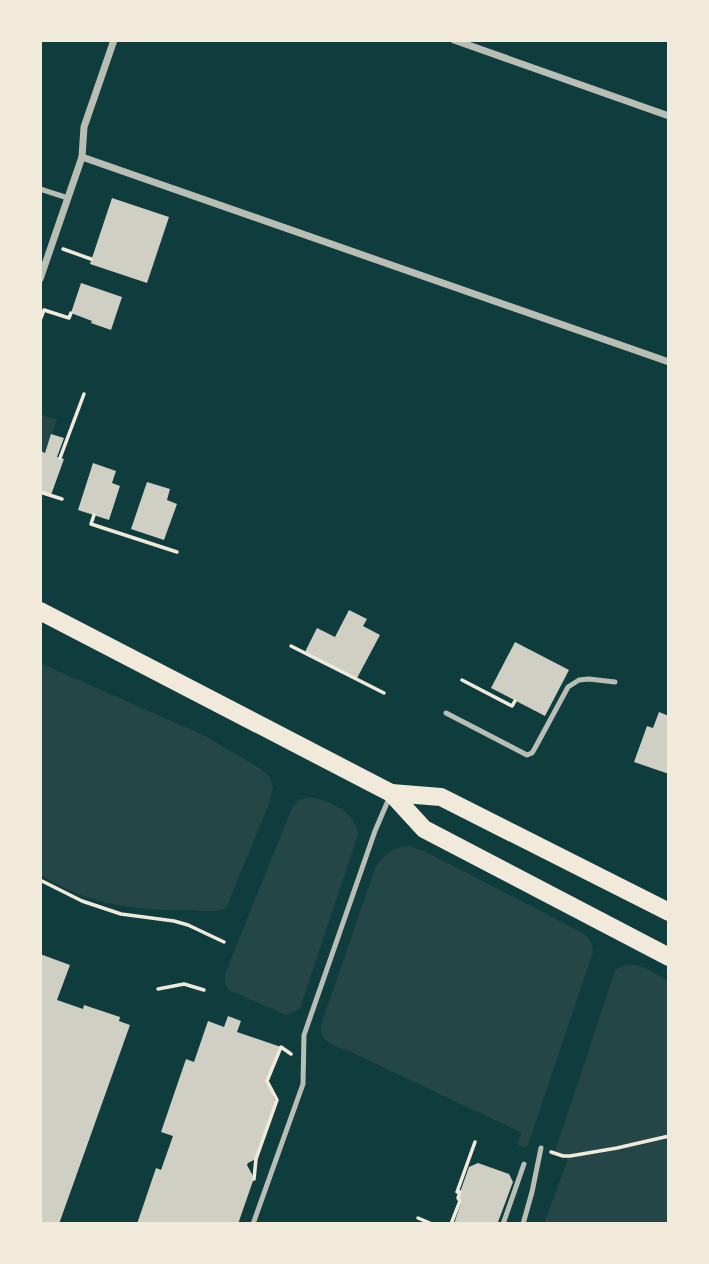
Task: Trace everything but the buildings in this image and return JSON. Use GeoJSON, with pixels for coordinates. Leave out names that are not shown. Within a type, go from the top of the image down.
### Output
{"type":"FeatureCollection","features":[{"type":"Feature","properties":{"kind":"highway"},"geometry":{"type":"LineString","coordinates":[[40,611],[391,793],[424,829],[669,957]]}},
{"type":"Feature","properties":{"kind":"highway"},"geometry":{"type":"LineString","coordinates":[[391,793],[441,797],[667,908]]}},
{"type":"Feature","properties":{"kind":"street"},"geometry":{"type":"LineString","coordinates":[[40,279],[82,157],[84,127],[114,40]]}},
{"type":"Feature","properties":{"kind":"street"},"geometry":{"type":"LineString","coordinates":[[454,40],[669,116]]}},
{"type":"Feature","properties":{"kind":"street"},"geometry":{"type":"LineString","coordinates":[[82,157],[669,362]]}},
{"type":"Feature","properties":{"kind":"lane"},"geometry":{"type":"LineString","coordinates":[[40,189],[68,198]]}},
{"type":"Feature","properties":{"kind":"lane"},"geometry":{"type":"LineString","coordinates":[[446,713],[527,755],[532,753],[568,687],[579,680],[615,682]]}},
{"type":"Feature","properties":{"kind":"lane"},"geometry":{"type":"LineString","coordinates":[[253,1224],[303,1084],[303,1035],[374,831],[391,793]]}},
{"type":"Feature","properties":{"kind":"lane"},"geometry":{"type":"LineString","coordinates":[[523,1224],[541,1148]]}},
{"type":"Feature","properties":{"kind":"lane"},"geometry":{"type":"LineString","coordinates":[[503,1224],[524,1164]]}},
{"type":"Feature","properties":{"kind":"path"},"geometry":{"type":"LineString","coordinates":[[52,246],[91,259]]}},
{"type":"Feature","properties":{"kind":"path"},"geometry":{"type":"LineString","coordinates":[[41,318],[44,310],[69,318],[71,313]]}},
{"type":"Feature","properties":{"kind":"path"},"geometry":{"type":"LineString","coordinates":[[60,458],[84,394]]}},
{"type":"Feature","properties":{"kind":"path"},"geometry":{"type":"LineString","coordinates":[[40,492],[62,499]]}},
{"type":"Feature","properties":{"kind":"path"},"geometry":{"type":"LineString","coordinates":[[94,515],[91,524],[177,552]]}},
{"type":"Feature","properties":{"kind":"path"},"geometry":{"type":"LineString","coordinates":[[145,541],[147,534]]}},
{"type":"Feature","properties":{"kind":"path"},"geometry":{"type":"LineString","coordinates":[[290,646],[384,693]]}},
{"type":"Feature","properties":{"kind":"path"},"geometry":{"type":"LineString","coordinates":[[462,680],[512,706],[515,701]]}},
{"type":"Feature","properties":{"kind":"path"},"geometry":{"type":"LineString","coordinates":[[40,880],[82,901],[121,914],[188,925],[224,942]]}},
{"type":"Feature","properties":{"kind":"path"},"geometry":{"type":"LineString","coordinates":[[158,989],[184,984],[204,990]]}},
{"type":"Feature","properties":{"kind":"path"},"geometry":{"type":"LineString","coordinates":[[250,1189],[256,1159],[277,1100],[267,1081],[281,1047]]}},
{"type":"Feature","properties":{"kind":"path"},"geometry":{"type":"LineString","coordinates":[[541,1148],[570,1156],[669,1136]]}},
{"type":"Feature","properties":{"kind":"path"},"geometry":{"type":"LineString","coordinates":[[451,1224],[460,1201],[460,1192],[457,1192],[475,1142]]}},
{"type":"Feature","properties":{"kind":"path"},"geometry":{"type":"LineString","coordinates":[[418,1218],[432,1224]]}},
{"type":"Feature","properties":{"kind":"shaded area"},"geometry":{"type":"Polygon","coordinates":[[[40,414],[57,420],[45,453],[40,451],[40,414]]]}},
{"type":"Feature","properties":{"kind":"shaded area"},"geometry":{"type":"Polygon","coordinates":[[[40,663],[203,735],[269,776],[273,787],[269,804],[226,908],[211,911],[169,910],[111,904],[75,892],[40,874],[40,663]]]}},
{"type":"Feature","properties":{"kind":"shaded area"},"geometry":{"type":"Polygon","coordinates":[[[310,797],[333,804],[347,813],[358,835],[300,1008],[286,1015],[229,990],[225,983],[225,974],[292,808],[299,800],[310,797]]]}},
{"type":"Feature","properties":{"kind":"shaded area"},"geometry":{"type":"Polygon","coordinates":[[[409,846],[424,851],[585,934],[591,942],[593,952],[528,1145],[524,1147],[517,1145],[522,1133],[334,1046],[323,1037],[321,1025],[376,866],[390,852],[409,846]]]}},
{"type":"Feature","properties":{"kind":"shaded area"},"geometry":{"type":"Polygon","coordinates":[[[631,964],[643,967],[669,981],[669,1224],[544,1224],[568,1159],[555,1153],[556,1149],[615,971],[631,964]]]}}]}
